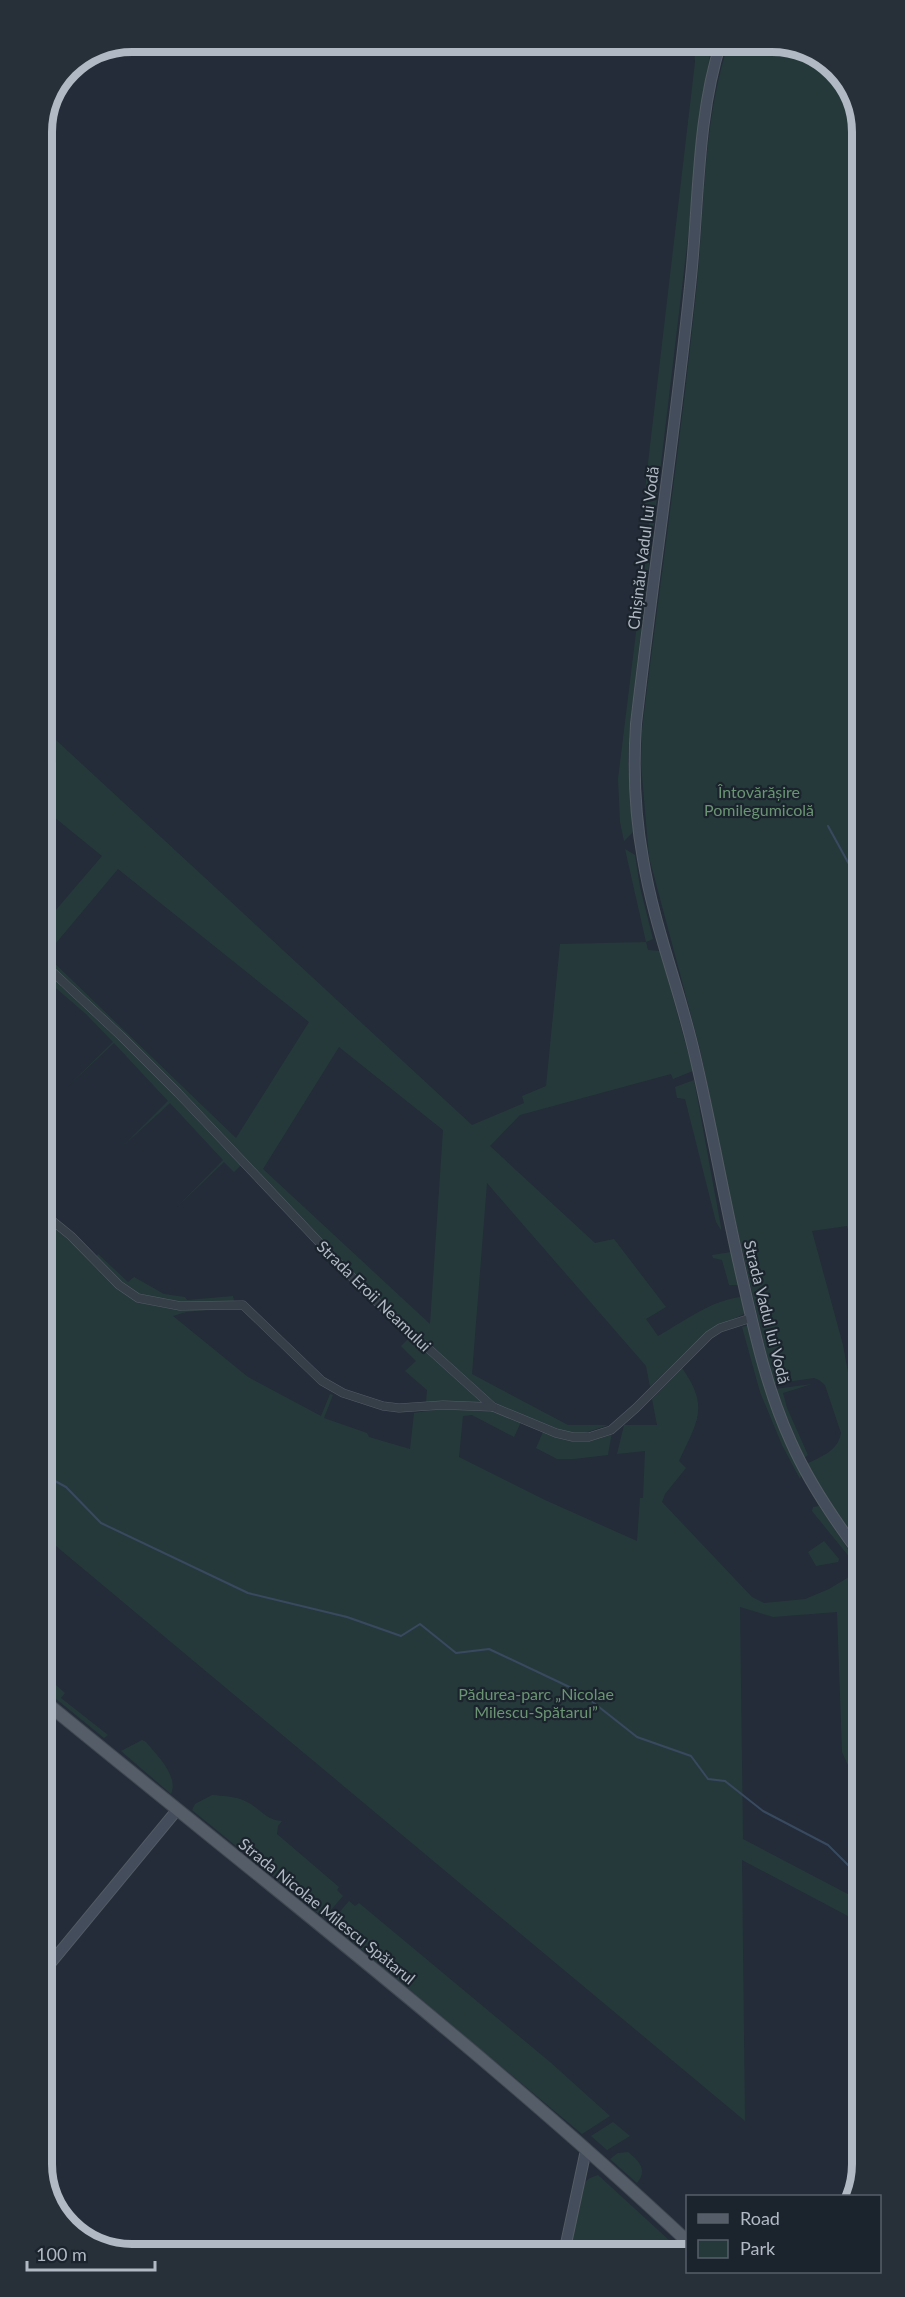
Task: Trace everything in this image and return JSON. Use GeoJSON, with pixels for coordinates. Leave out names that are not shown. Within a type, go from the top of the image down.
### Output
{"type":"FeatureCollection","features":[{"type":"Feature","properties":{"kind":"main road","name":"Chișinău-Vadul lui Vodă"},"geometry":{"type":"LineString","coordinates":[[694,1054],[643,860],[634,759],[640,689],[691,277],[703,133],[718,53]]}},
{"type":"Feature","properties":{"kind":"main road","name":"Strada Vadul lui Vodă"},"geometry":{"type":"LineString","coordinates":[[694,1054],[751,1318],[770,1387],[791,1442],[814,1487],[852,1542]]}},
{"type":"Feature","properties":{"kind":"main road","name":"Strada Nicolae Milescu Spătarul"},"geometry":{"type":"LineString","coordinates":[[52,1708],[469,2048],[686,2241]]}},
{"type":"Feature","properties":{"kind":"main road"},"geometry":{"type":"LineString","coordinates":[[52,1961],[177,1810]]}},
{"type":"Feature","properties":{"kind":"main road"},"geometry":{"type":"LineString","coordinates":[[566,2244],[586,2150]]}},
{"type":"Feature","properties":{"kind":"street","name":"Strada Eroii Neamului"},"geometry":{"type":"LineString","coordinates":[[53,972],[178,1093],[359,1286],[493,1407],[556,1433],[573,1437],[589,1437],[611,1430],[709,1335],[720,1328],[751,1318]]}},
{"type":"Feature","properties":{"kind":"street"},"geometry":{"type":"LineString","coordinates":[[52,1221],[129,1293],[145,1300],[168,1305],[243,1305],[322,1381],[343,1393],[383,1406],[399,1408],[443,1405],[493,1407]]}},
{"type":"Feature","properties":{"kind":"green space"},"geometry":{"type":"Polygon","coordinates":[[[695,53],[710,53],[630,724],[628,761],[633,832],[624,841],[620,822],[618,779],[651,510],[644,510],[646,480],[695,53]]]}},
{"type":"Feature","properties":{"kind":"green space","name":"Întovărășire Pomilegumicolă"},"geometry":{"type":"Polygon","coordinates":[[[726,53],[778,53],[803,59],[817,66],[833,80],[846,102],[852,122],[852,1244],[847,1226],[812,1231],[843,1345],[849,1378],[852,1378],[852,1386],[850,1386],[852,1536],[806,1464],[833,1449],[841,1433],[825,1385],[814,1378],[773,1384],[729,1193],[700,1049],[649,857],[641,764],[642,730],[691,340],[706,162],[720,71],[726,53]]]}},
{"type":"Feature","properties":{"kind":"green space"},"geometry":{"type":"Polygon","coordinates":[[[53,737],[472,1125],[524,1103],[522,1096],[546,1086],[560,944],[646,942],[648,950],[660,951],[693,1071],[673,1079],[671,1074],[520,1115],[490,1146],[595,1243],[614,1239],[666,1307],[646,1319],[658,1336],[698,1312],[731,1299],[742,1297],[746,1313],[716,1327],[696,1342],[650,1387],[646,1366],[487,1183],[472,1374],[568,1425],[608,1425],[579,1435],[571,1434],[500,1406],[487,1397],[340,1263],[318,1235],[143,1052],[53,967],[53,961],[236,1138],[309,1022],[118,869],[53,947],[53,914],[102,856],[53,816],[53,737]],[[339,1047],[263,1169],[430,1324],[443,1130],[339,1047]]]}},
{"type":"Feature","properties":{"kind":"green space"},"geometry":{"type":"Polygon","coordinates":[[[625,849],[635,855],[640,887],[653,939],[646,942],[625,849]]]}},
{"type":"Feature","properties":{"kind":"green space"},"geometry":{"type":"Polygon","coordinates":[[[53,977],[137,1056],[241,1165],[234,1172],[224,1162],[177,1207],[223,1160],[170,1103],[122,1147],[168,1101],[114,1043],[66,1088],[113,1042],[86,1014],[53,985],[53,977]]]}},
{"type":"Feature","properties":{"kind":"green space"},"geometry":{"type":"Polygon","coordinates":[[[694,1080],[721,1230],[716,1222],[685,1099],[677,1098],[675,1087],[694,1080]]]}},
{"type":"Feature","properties":{"kind":"green space","name":"Pădurea-parc „Nicolae Milescu-Spătarul”"},"geometry":{"type":"Polygon","coordinates":[[[52,1227],[88,1256],[134,1300],[183,1309],[227,1308],[186,1312],[173,1316],[248,1377],[321,1416],[330,1394],[333,1395],[324,1418],[367,1433],[369,1437],[410,1449],[414,1413],[444,1409],[474,1408],[494,1411],[521,1422],[514,1437],[472,1415],[463,1416],[459,1457],[545,1500],[637,1541],[640,1498],[643,1498],[645,1451],[617,1454],[624,1425],[657,1425],[652,1399],[682,1368],[696,1394],[698,1414],[679,1461],[686,1468],[665,1494],[662,1502],[752,1597],[764,1603],[805,1599],[829,1589],[852,1575],[852,1774],[842,1752],[837,1612],[773,1617],[740,1607],[743,1839],[852,1896],[852,1918],[742,1860],[745,2121],[52,1543],[52,1227]]]}},
{"type":"Feature","properties":{"kind":"green space"},"geometry":{"type":"Polygon","coordinates":[[[731,1252],[739,1285],[729,1285],[722,1260],[713,1258],[712,1255],[731,1252]]]}},
{"type":"Feature","properties":{"kind":"green space"},"geometry":{"type":"Polygon","coordinates":[[[98,1254],[128,1282],[134,1277],[164,1294],[185,1297],[187,1300],[233,1296],[234,1301],[180,1303],[165,1302],[139,1295],[116,1278],[96,1257],[98,1254]]]}},
{"type":"Feature","properties":{"kind":"green space"},"geometry":{"type":"Polygon","coordinates":[[[749,1325],[771,1400],[802,1473],[800,1479],[782,1445],[760,1392],[742,1327],[749,1325]]]}},
{"type":"Feature","properties":{"kind":"green space"},"geometry":{"type":"Polygon","coordinates":[[[410,1337],[484,1403],[426,1402],[427,1390],[405,1371],[416,1361],[401,1346],[410,1337]]]}},
{"type":"Feature","properties":{"kind":"green space"},"geometry":{"type":"Polygon","coordinates":[[[812,1384],[783,1393],[787,1408],[808,1455],[804,1458],[775,1389],[812,1384]]]}},
{"type":"Feature","properties":{"kind":"green space"},"geometry":{"type":"Polygon","coordinates":[[[543,1432],[578,1440],[612,1432],[608,1455],[557,1459],[536,1448],[543,1432]]]}},
{"type":"Feature","properties":{"kind":"green space"},"geometry":{"type":"Polygon","coordinates":[[[819,1506],[852,1555],[851,1559],[812,1511],[813,1507],[819,1506]]]}},
{"type":"Feature","properties":{"kind":"green space"},"geometry":{"type":"Polygon","coordinates":[[[824,1541],[839,1559],[838,1562],[816,1566],[808,1552],[824,1541]]]}},
{"type":"Feature","properties":{"kind":"green space"},"geometry":{"type":"Polygon","coordinates":[[[52,1682],[65,1693],[61,1698],[108,1735],[104,1738],[52,1696],[52,1682]]]}},
{"type":"Feature","properties":{"kind":"green space"},"geometry":{"type":"Polygon","coordinates":[[[142,1740],[155,1753],[169,1773],[173,1787],[171,1794],[121,1751],[142,1740]]]}},
{"type":"Feature","properties":{"kind":"green space"},"geometry":{"type":"Polygon","coordinates":[[[212,1795],[241,1799],[271,1819],[282,1821],[278,1826],[277,1834],[339,1887],[337,1890],[343,1896],[324,1918],[192,1810],[195,1804],[212,1795]]]}},
{"type":"Feature","properties":{"kind":"green space"},"geometry":{"type":"Polygon","coordinates":[[[349,1901],[355,1906],[359,1903],[550,2062],[610,2116],[582,2134],[330,1923],[349,1901]]]}},
{"type":"Feature","properties":{"kind":"green space"},"geometry":{"type":"Polygon","coordinates":[[[613,2122],[630,2136],[607,2150],[591,2136],[613,2122]]]}},
{"type":"Feature","properties":{"kind":"green space"},"geometry":{"type":"Polygon","coordinates":[[[628,2152],[641,2166],[642,2174],[637,2183],[610,2159],[618,2153],[628,2152]]]}},
{"type":"Feature","properties":{"kind":"green space"},"geometry":{"type":"Polygon","coordinates":[[[598,2175],[673,2244],[571,2244],[585,2182],[598,2175]]]}},
{"type":"Feature","properties":{"kind":"waterway"},"geometry":{"type":"LineString","coordinates":[[828,826],[852,870]]}},
{"type":"Feature","properties":{"kind":"waterway"},"geometry":{"type":"LineString","coordinates":[[52,1480],[66,1487],[101,1523],[248,1593],[347,1617],[401,1636],[420,1624],[456,1653],[489,1649],[580,1692],[637,1737],[691,1756],[708,1779],[725,1781],[763,1811],[828,1845],[852,1869]]}}]}
